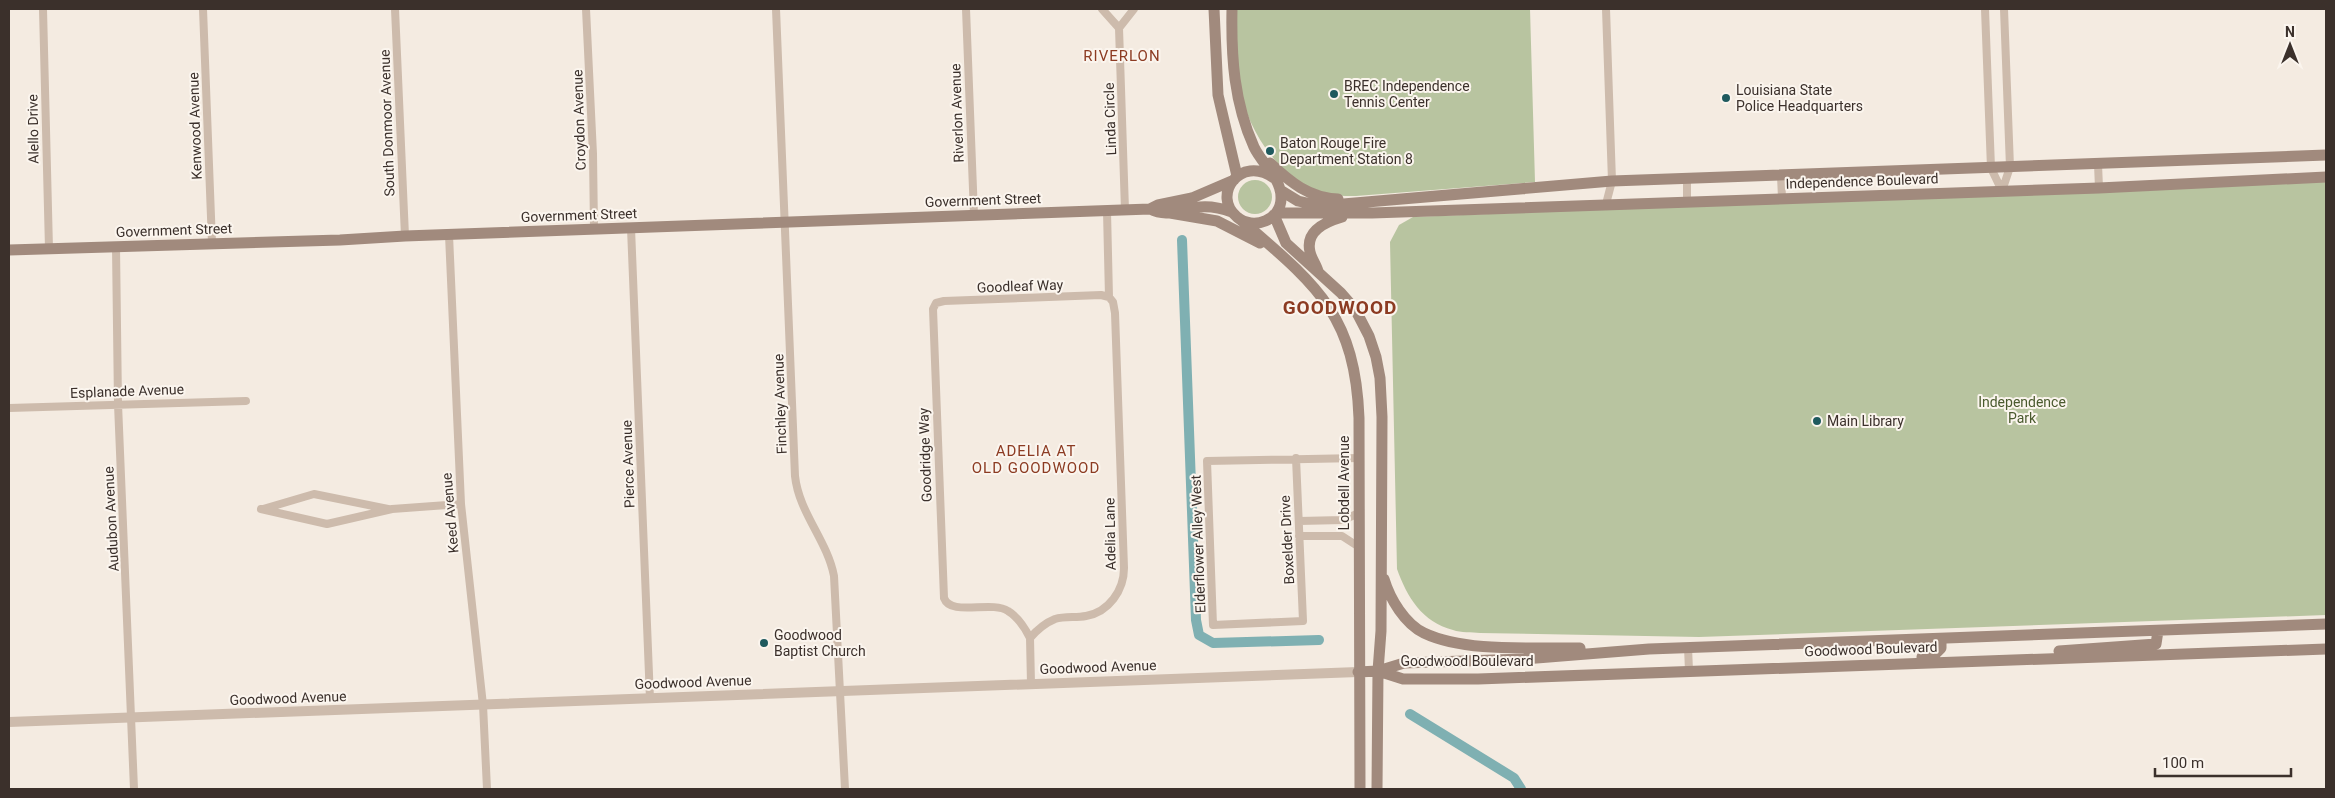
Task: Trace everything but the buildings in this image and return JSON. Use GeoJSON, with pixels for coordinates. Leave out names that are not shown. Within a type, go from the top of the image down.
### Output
{"type":"FeatureCollection","features":[{"type":"Feature","properties":{"kind":"main road"},"geometry":{"type":"LineString","coordinates":[[1214,9],[1218,95],[1236,178]]}},
{"type":"Feature","properties":{"kind":"main road"},"geometry":{"type":"LineString","coordinates":[[1232,9],[1234,74],[1237,96],[1243,119],[1259,156],[1274,178],[1280,190],[1281,203],[1275,214],[1262,222],[1254,224],[1241,220],[1232,212],[1228,206],[1228,191],[1236,178],[1255,170],[1262,171],[1274,178]]}},
{"type":"Feature","properties":{"kind":"main road","name":"Independence Boulevard"},"geometry":{"type":"LineString","coordinates":[[1362,201],[1612,181],[2326,154]]}},
{"type":"Feature","properties":{"kind":"main road"},"geometry":{"type":"LineString","coordinates":[[1259,156],[1292,183],[1310,193],[1330,199],[1362,201]]}},
{"type":"Feature","properties":{"kind":"main road"},"geometry":{"type":"LineString","coordinates":[[1214,189],[1224,178],[1232,157]]}},
{"type":"Feature","properties":{"kind":"main road","name":"Independence Boulevard"},"geometry":{"type":"LineString","coordinates":[[1353,214],[1688,201],[2002,192],[2326,177]]}},
{"type":"Feature","properties":{"kind":"main road","name":"Government Street"},"geometry":{"type":"LineString","coordinates":[[9,250],[340,240],[405,236],[1150,209],[1158,205],[1187,199],[1236,178]]}},
{"type":"Feature","properties":{"kind":"main road"},"geometry":{"type":"LineString","coordinates":[[1280,190],[1298,201],[1312,205],[1362,201]]}},
{"type":"Feature","properties":{"kind":"main road","name":"Government Street"},"geometry":{"type":"LineString","coordinates":[[1150,209],[1158,213],[1170,213],[1203,207],[1220,208],[1232,212]]}},
{"type":"Feature","properties":{"kind":"main road"},"geometry":{"type":"LineString","coordinates":[[1170,213],[1217,222],[1269,245]]}},
{"type":"Feature","properties":{"kind":"main road"},"geometry":{"type":"LineString","coordinates":[[1275,214],[1353,214]]}},
{"type":"Feature","properties":{"kind":"main road"},"geometry":{"type":"LineString","coordinates":[[1275,214],[1286,243],[1319,272],[1355,309],[1369,336],[1376,357],[1382,418],[1381,631],[1378,672],[1377,789]]}},
{"type":"Feature","properties":{"kind":"main road"},"geometry":{"type":"LineString","coordinates":[[1319,272],[1310,254],[1312,235],[1316,229],[1328,221],[1353,214]]}},
{"type":"Feature","properties":{"kind":"main road","name":"Lobdell Avenue"},"geometry":{"type":"LineString","coordinates":[[1241,220],[1308,280],[1337,319],[1353,363],[1358,395],[1359,418],[1358,672],[1360,789]]}},
{"type":"Feature","properties":{"kind":"main road"},"geometry":{"type":"LineString","coordinates":[[1337,319],[1355,309]]}},
{"type":"Feature","properties":{"kind":"main road"},"geometry":{"type":"LineString","coordinates":[[1359,418],[1382,418]]}},
{"type":"Feature","properties":{"kind":"main road"},"geometry":{"type":"LineString","coordinates":[[1381,569],[1389,594],[1404,616],[1423,632],[1456,644],[1649,649]]}},
{"type":"Feature","properties":{"kind":"main road","name":"Goodwood Boulevard"},"geometry":{"type":"LineString","coordinates":[[1378,672],[1404,663],[1524,659],[1688,647],[2326,624]]}},
{"type":"Feature","properties":{"kind":"main road"},"geometry":{"type":"LineString","coordinates":[[2038,658],[2064,650],[2156,644],[2158,631]]}},
{"type":"Feature","properties":{"kind":"main road"},"geometry":{"type":"LineString","coordinates":[[1893,664],[1936,654],[1941,648],[1941,639]]}},
{"type":"Feature","properties":{"kind":"main road","name":"Goodwood Boulevard"},"geometry":{"type":"LineString","coordinates":[[1378,672],[1403,679],[1478,679],[2326,649]]}},
{"type":"Feature","properties":{"kind":"main road"},"geometry":{"type":"LineString","coordinates":[[1478,679],[1488,666],[1524,659]]}},
{"type":"Feature","properties":{"kind":"main road","name":"Goodwood Avenue"},"geometry":{"type":"LineString","coordinates":[[1358,672],[1378,672]]}},
{"type":"Feature","properties":{"kind":"street","name":"Alello Drive"},"geometry":{"type":"LineString","coordinates":[[43,9],[49,249]]}},
{"type":"Feature","properties":{"kind":"street","name":"Kenwood Avenue"},"geometry":{"type":"LineString","coordinates":[[203,9],[212,243]]}},
{"type":"Feature","properties":{"kind":"street","name":"South Donmoor Avenue"},"geometry":{"type":"LineString","coordinates":[[395,9],[405,236]]}},
{"type":"Feature","properties":{"kind":"street","name":"Croydon Avenue"},"geometry":{"type":"LineString","coordinates":[[586,9],[593,154],[594,229]]}},
{"type":"Feature","properties":{"kind":"street","name":"Finchley Avenue"},"geometry":{"type":"LineString","coordinates":[[776,9],[796,487],[802,504],[826,547],[833,568],[845,789]]}},
{"type":"Feature","properties":{"kind":"street","name":"Riverlon Avenue"},"geometry":{"type":"LineString","coordinates":[[966,9],[974,215]]}},
{"type":"Feature","properties":{"kind":"street"},"geometry":{"type":"LineString","coordinates":[[1102,9],[1119,28],[1134,9]]}},
{"type":"Feature","properties":{"kind":"street"},"geometry":{"type":"LineString","coordinates":[[1606,9],[1612,181],[1606,204]]}},
{"type":"Feature","properties":{"kind":"street"},"geometry":{"type":"LineString","coordinates":[[1985,9],[1991,168],[2002,192]]}},
{"type":"Feature","properties":{"kind":"street"},"geometry":{"type":"LineString","coordinates":[[2002,192],[2010,167],[2004,9]]}},
{"type":"Feature","properties":{"kind":"street","name":"Linda Circle"},"geometry":{"type":"LineString","coordinates":[[1119,28],[1126,210]]}},
{"type":"Feature","properties":{"kind":"street"},"geometry":{"type":"LineString","coordinates":[[2098,164],[2099,188]]}},
{"type":"Feature","properties":{"kind":"street"},"geometry":{"type":"LineString","coordinates":[[1781,176],[1782,198]]}},
{"type":"Feature","properties":{"kind":"street"},"geometry":{"type":"LineString","coordinates":[[1687,179],[1688,201]]}},
{"type":"Feature","properties":{"kind":"street","name":"Adelia Lane"},"geometry":{"type":"LineString","coordinates":[[1030,638],[1042,626],[1056,619],[1084,616],[1104,608],[1118,592],[1123,581],[1124,558],[1115,313],[1113,302],[1109,297],[1107,211]]}},
{"type":"Feature","properties":{"kind":"street","name":"Pierce Avenue"},"geometry":{"type":"LineString","coordinates":[[631,228],[650,699]]}},
{"type":"Feature","properties":{"kind":"street","name":"Keed Avenue"},"geometry":{"type":"LineString","coordinates":[[448,235],[461,504],[483,705],[487,789]]}},
{"type":"Feature","properties":{"kind":"street","name":"Audubon Avenue"},"geometry":{"type":"LineString","coordinates":[[116,248],[118,404],[134,789]]}},
{"type":"Feature","properties":{"kind":"street","name":"Goodleaf Way"},"geometry":{"type":"LineString","coordinates":[[934,306],[944,301],[1101,295],[1109,297]]}},
{"type":"Feature","properties":{"kind":"street","name":"Goodridge Way"},"geometry":{"type":"LineString","coordinates":[[934,306],[932,314],[942,592],[945,602],[953,608],[992,606],[1004,609],[1020,622],[1030,638]]}},
{"type":"Feature","properties":{"kind":"street","name":"Esplanade Avenue"},"geometry":{"type":"LineString","coordinates":[[9,408],[246,401]]}},
{"type":"Feature","properties":{"kind":"street"},"geometry":{"type":"LineString","coordinates":[[1296,458],[1359,458]]}},
{"type":"Feature","properties":{"kind":"street","name":"Elderflower Alley West"},"geometry":{"type":"LineString","coordinates":[[1296,458],[1207,461],[1213,625],[1303,622]]}},
{"type":"Feature","properties":{"kind":"street","name":"Boxelder Drive"},"geometry":{"type":"LineString","coordinates":[[1296,458],[1303,622]]}},
{"type":"Feature","properties":{"kind":"street"},"geometry":{"type":"LineString","coordinates":[[392,509],[314,494],[261,509],[327,524],[392,509],[461,504]]}},
{"type":"Feature","properties":{"kind":"street"},"geometry":{"type":"LineString","coordinates":[[1299,521],[1343,520],[1359,513]]}},
{"type":"Feature","properties":{"kind":"street"},"geometry":{"type":"LineString","coordinates":[[1299,536],[1342,536],[1359,546]]}},
{"type":"Feature","properties":{"kind":"street"},"geometry":{"type":"LineString","coordinates":[[1030,638],[1031,684]]}},
{"type":"Feature","properties":{"kind":"street"},"geometry":{"type":"LineString","coordinates":[[1688,647],[1689,671]]}},
{"type":"Feature","properties":{"kind":"street","name":"Goodwood Avenue"},"geometry":{"type":"LineString","coordinates":[[9,722],[1358,672]]}},
{"type":"Feature","properties":{"kind":"green space"},"geometry":{"type":"Polygon","coordinates":[[[1235,9],[1530,9],[1535,182],[1340,196],[1314,190],[1300,182],[1275,160],[1264,146],[1248,116],[1237,76],[1235,9]]]}},
{"type":"Feature","properties":{"kind":"green space"},"geometry":{"type":"Polygon","coordinates":[[[1255,180],[1262,181],[1267,185],[1271,190],[1271,204],[1267,209],[1262,213],[1255,214],[1248,213],[1243,209],[1239,204],[1238,197],[1239,190],[1243,185],[1248,181],[1255,180]]]}},
{"type":"Feature","properties":{"kind":"green space","name":"Independence Park"},"geometry":{"type":"Polygon","coordinates":[[[2326,180],[2326,615],[1699,637],[1480,633],[1456,631],[1442,626],[1424,615],[1411,598],[1401,579],[1397,569],[1390,242],[1399,225],[1413,217],[2326,180]]]}},
{"type":"Feature","properties":{"kind":"waterway"},"geometry":{"type":"LineString","coordinates":[[1182,240],[1196,620],[1199,635],[1213,643],[1319,640]]}},
{"type":"Feature","properties":{"kind":"waterway"},"geometry":{"type":"LineString","coordinates":[[1410,714],[1514,778],[1521,789]]}},
{"type":"Feature","properties":{"kind":"place","name":"BREC Independence Tennis Center"},"geometry":{"type":"Point","coordinates":[1334,94]}},
{"type":"Feature","properties":{"kind":"place","name":"Louisiana State Police Headquarters"},"geometry":{"type":"Point","coordinates":[1726,98]}},
{"type":"Feature","properties":{"kind":"place","name":"Baton Rouge Fire Department Station 8"},"geometry":{"type":"Point","coordinates":[1270,151]}},
{"type":"Feature","properties":{"kind":"place","name":"Main Library"},"geometry":{"type":"Point","coordinates":[1817,421]}},
{"type":"Feature","properties":{"kind":"place","name":"Goodwood Baptist Church"},"geometry":{"type":"Point","coordinates":[764,643]}},
{"type":"Feature","properties":{"kind":"district","name":"RIVERLON"},"geometry":{"type":"Point","coordinates":[1122,56]}},
{"type":"Feature","properties":{"kind":"district","name":"GOODWOOD"},"geometry":{"type":"Point","coordinates":[1340,307]}},
{"type":"Feature","properties":{"kind":"district","name":"ADELIA AT OLD GOODWOOD"},"geometry":{"type":"Point","coordinates":[1036,460]}}]}
